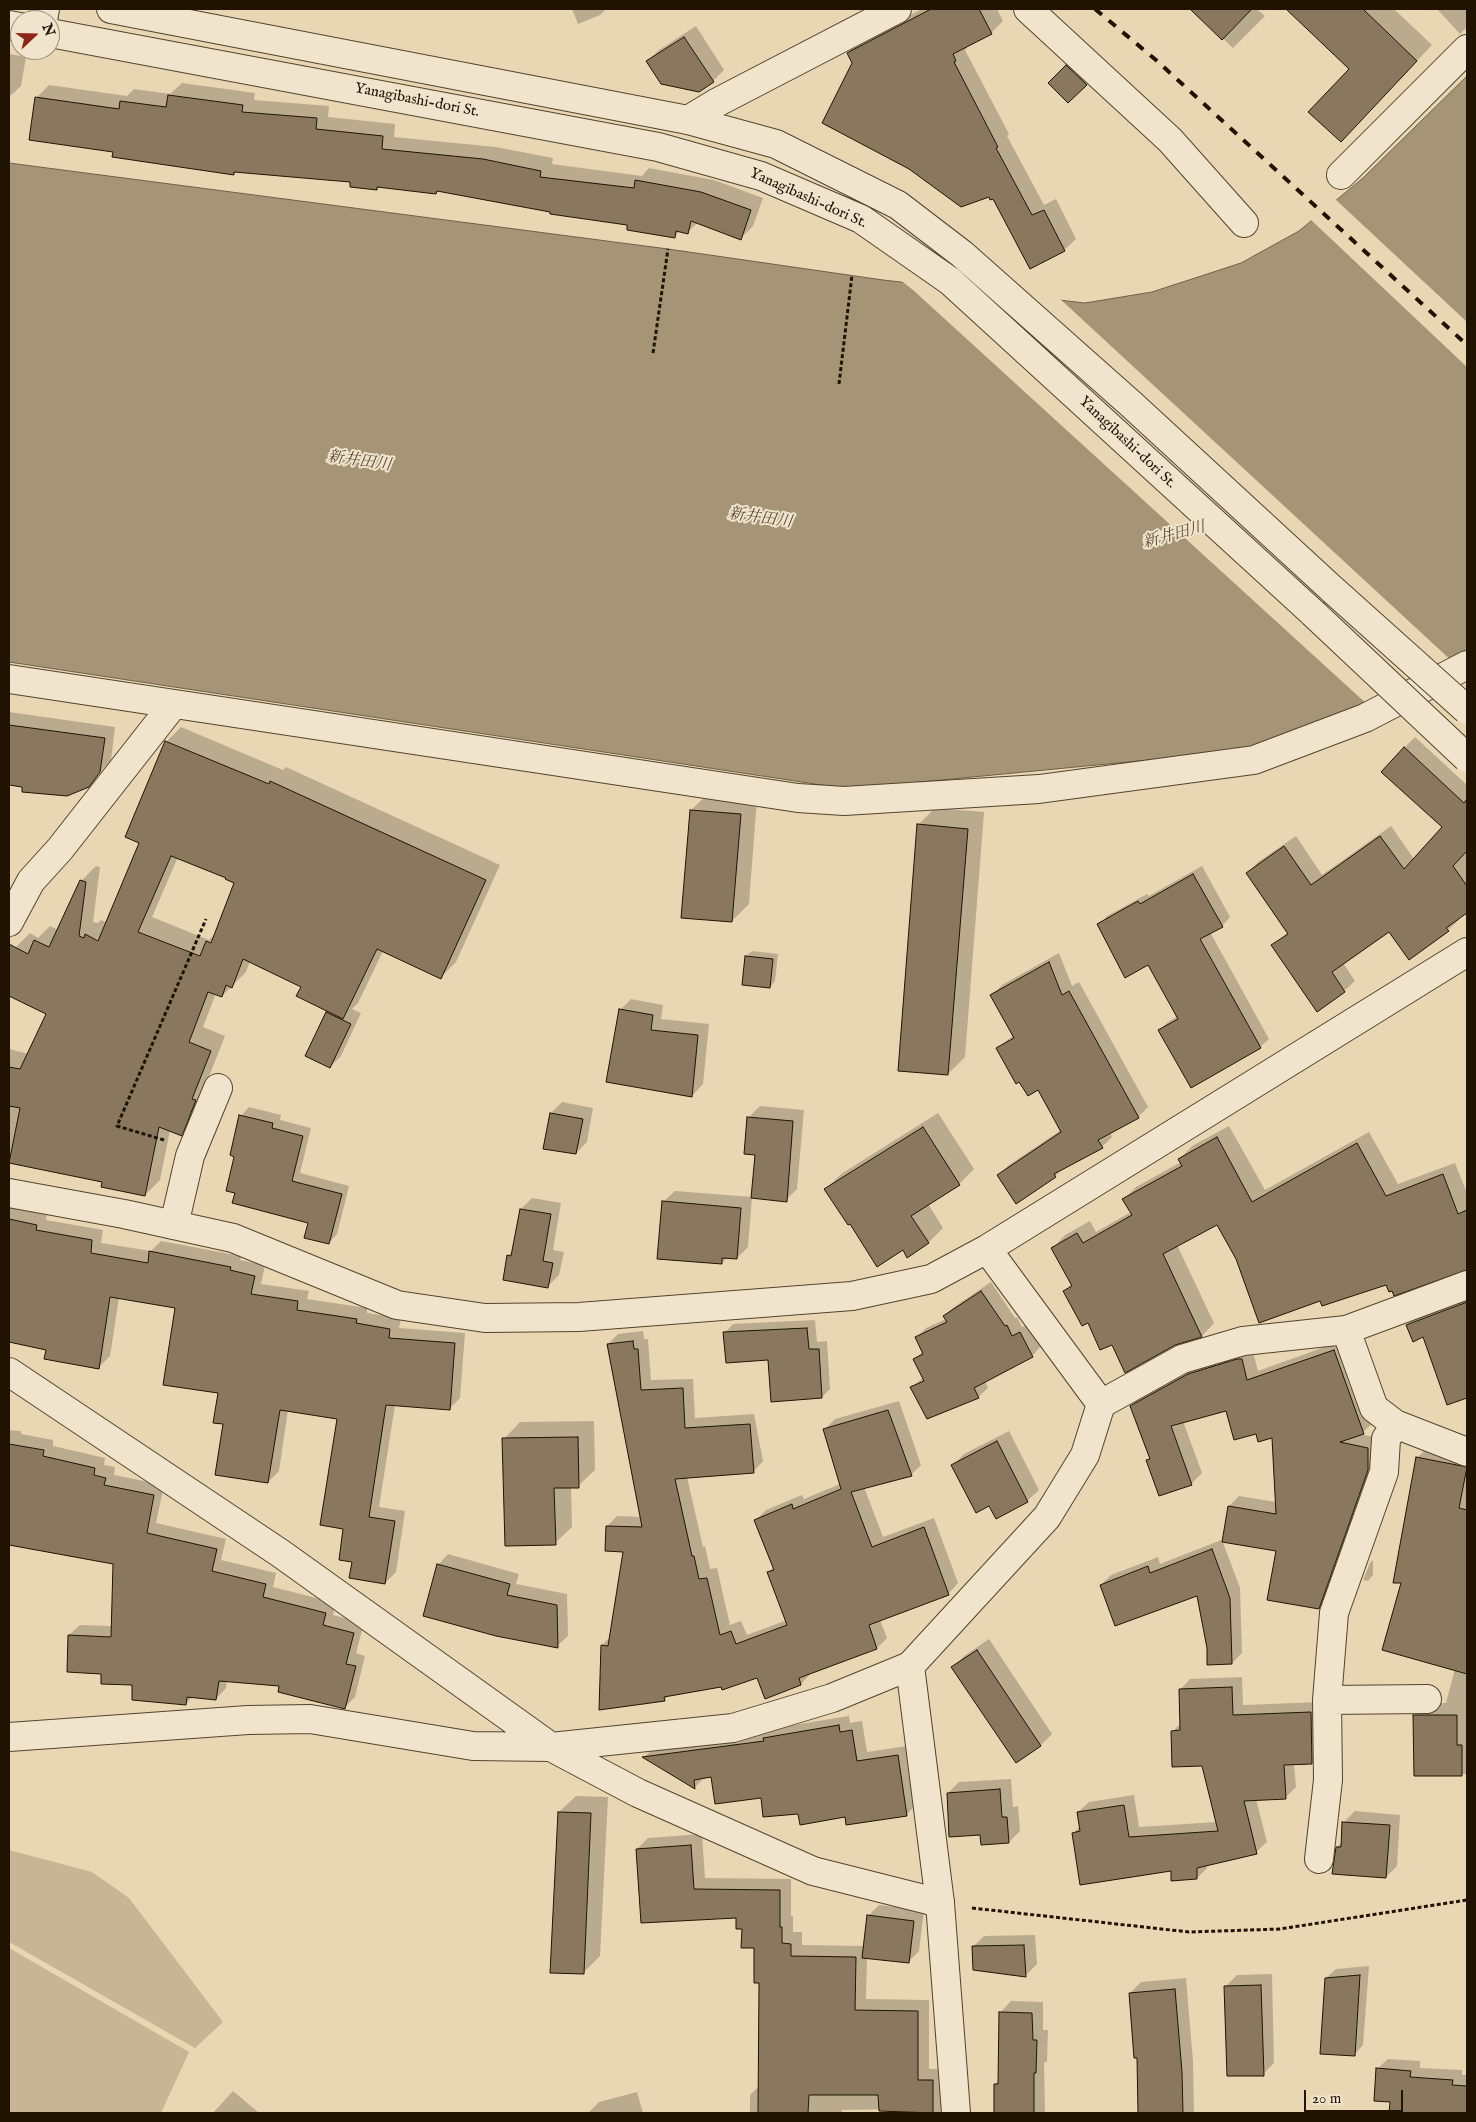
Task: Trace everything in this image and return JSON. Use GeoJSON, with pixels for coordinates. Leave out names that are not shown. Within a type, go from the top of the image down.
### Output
{"type":"FeatureCollection","features":[{"type":"Feature","properties":{"kind":"street","name":"Yanagibashi-dori St."},"geometry":{"type":"LineString","coordinates":[[111,9],[688,120],[776,144],[898,205],[962,254],[1131,404],[1333,590],[1467,710]]}},
{"type":"Feature","properties":{"kind":"street"},"geometry":{"type":"LineString","coordinates":[[688,120],[716,103],[897,9]]}},
{"type":"Feature","properties":{"kind":"street"},"geometry":{"type":"LineString","coordinates":[[1028,9],[1170,140],[1244,223]]}},
{"type":"Feature","properties":{"kind":"street","name":"Yanagibashi-dori St."},"geometry":{"type":"LineString","coordinates":[[60,35],[658,147],[761,176],[861,219],[950,281],[1467,758]]}},
{"type":"Feature","properties":{"kind":"street"},"geometry":{"type":"LineString","coordinates":[[1341,175],[1467,49]]}},
{"type":"Feature","properties":{"kind":"street"},"geometry":{"type":"LineString","coordinates":[[9,679],[788,796],[844,801],[1039,789],[1254,760],[1365,718],[1467,665]]}},
{"type":"Feature","properties":{"kind":"street"},"geometry":{"type":"LineString","coordinates":[[9,922],[31,881],[60,849],[173,705]]}},
{"type":"Feature","properties":{"kind":"street"},"geometry":{"type":"LineString","coordinates":[[9,1193],[233,1238],[397,1305],[485,1318],[579,1316],[852,1296],[931,1279],[987,1250],[1467,952]]}},
{"type":"Feature","properties":{"kind":"street"},"geometry":{"type":"LineString","coordinates":[[174,1225],[190,1156],[218,1088]]}},
{"type":"Feature","properties":{"kind":"street"},"geometry":{"type":"LineString","coordinates":[[987,1250],[1101,1404]]}},
{"type":"Feature","properties":{"kind":"street"},"geometry":{"type":"LineString","coordinates":[[9,1737],[248,1720],[310,1720],[473,1746],[551,1747],[733,1728],[832,1698],[910,1666],[1048,1517],[1085,1454],[1101,1404],[1182,1359],[1243,1341],[1346,1330],[1467,1285]]}},
{"type":"Feature","properties":{"kind":"street"},"geometry":{"type":"LineString","coordinates":[[1346,1330],[1374,1408],[1395,1424],[1467,1452]]}},
{"type":"Feature","properties":{"kind":"street"},"geometry":{"type":"LineString","coordinates":[[9,1372],[280,1553],[551,1747],[638,1793],[813,1871],[940,1903]]}},
{"type":"Feature","properties":{"kind":"street"},"geometry":{"type":"LineString","coordinates":[[1319,1859],[1328,1780],[1327,1700],[1334,1613],[1384,1472],[1386,1439],[1395,1424]]}},
{"type":"Feature","properties":{"kind":"street"},"geometry":{"type":"LineString","coordinates":[[910,1666],[940,1903],[956,2113]]}},
{"type":"Feature","properties":{"kind":"street"},"geometry":{"type":"LineString","coordinates":[[1327,1700],[1427,1699]]}},
{"type":"Feature","properties":{"kind":"path"},"geometry":{"type":"LineString","coordinates":[[653,353],[668,249]]}},
{"type":"Feature","properties":{"kind":"path"},"geometry":{"type":"LineString","coordinates":[[839,384],[852,276]]}},
{"type":"Feature","properties":{"kind":"path"},"geometry":{"type":"LineString","coordinates":[[194,1148],[116,1126],[206,919]]}},
{"type":"Feature","properties":{"kind":"path"},"geometry":{"type":"LineString","coordinates":[[940,1903],[995,1912],[1062,1916],[1189,1932],[1280,1929],[1467,1900]]}},
{"type":"Feature","properties":{"kind":"shaded area"},"geometry":{"type":"Polygon","coordinates":[[[9,1850],[92,1872],[129,1898],[223,2022],[195,2048],[9,1942],[9,1850]]]}},
{"type":"Feature","properties":{"kind":"shaded area"},"geometry":{"type":"Polygon","coordinates":[[[9,1948],[189,2052],[161,2113],[9,2113],[9,1948]]]}},
{"type":"Feature","properties":{"kind":"water","name":"新井田川"},"geometry":{"type":"Polygon","coordinates":[[[1467,76],[1467,654],[1316,730],[1252,750],[848,789],[9,662],[9,163],[668,249],[883,280],[1085,303],[1152,292],[1241,263],[1299,231],[1363,178],[1467,76]]]}},
{"type":"Feature","properties":{"kind":"pier"},"geometry":{"type":"Polygon","coordinates":[[[1335,199],[1467,322],[1467,367],[1310,219],[1335,199]]]}},
{"type":"Feature","properties":{"kind":"pier"},"geometry":{"type":"Polygon","coordinates":[[[899,279],[1058,297],[1454,663],[1369,706],[899,279]]]}},
{"type":"Feature","properties":{"kind":"building"},"geometry":{"type":"Polygon","coordinates":[[[931,9],[979,9],[992,34],[953,54],[956,61],[954,62],[998,147],[996,148],[1032,215],[1044,210],[1065,251],[1030,269],[993,199],[990,200],[989,197],[961,207],[909,169],[822,123],[852,63],[847,53],[931,9]]]}},
{"type":"Feature","properties":{"kind":"building"},"geometry":{"type":"Polygon","coordinates":[[[1190,9],[1252,9],[1222,40],[1190,9]]]}},
{"type":"Feature","properties":{"kind":"building"},"geometry":{"type":"Polygon","coordinates":[[[1286,9],[1363,9],[1417,61],[1341,142],[1308,112],[1349,69],[1286,9]]]}},
{"type":"Feature","properties":{"kind":"building"},"geometry":{"type":"Polygon","coordinates":[[[684,37],[714,82],[699,92],[661,84],[646,61],[684,37]]]}},
{"type":"Feature","properties":{"kind":"building"},"geometry":{"type":"Polygon","coordinates":[[[1066,65],[1087,85],[1068,103],[1048,83],[1066,65]]]}},
{"type":"Feature","properties":{"kind":"building"},"geometry":{"type":"Polygon","coordinates":[[[168,95],[243,105],[242,112],[317,118],[316,129],[383,136],[382,149],[483,159],[541,171],[540,177],[634,188],[635,180],[701,192],[751,210],[741,240],[691,221],[688,234],[676,231],[675,238],[627,230],[627,225],[550,214],[550,212],[437,191],[436,194],[377,187],[377,190],[350,187],[350,182],[234,172],[234,175],[112,157],[113,152],[29,140],[35,97],[119,109],[120,101],[166,107],[168,95]]]}},
{"type":"Feature","properties":{"kind":"building"},"geometry":{"type":"Polygon","coordinates":[[[9,725],[105,738],[100,772],[89,787],[67,796],[22,792],[22,787],[9,785],[9,725]]]}},
{"type":"Feature","properties":{"kind":"building"},"geometry":{"type":"Polygon","coordinates":[[[165,741],[269,784],[270,781],[486,880],[441,979],[377,949],[343,1019],[296,996],[301,987],[243,959],[232,988],[226,985],[222,997],[208,992],[189,1042],[211,1051],[192,1099],[196,1100],[182,1136],[159,1127],[145,1196],[101,1187],[102,1182],[9,1163],[20,1108],[9,1106],[9,1067],[20,1069],[46,1014],[9,996],[9,944],[28,954],[34,940],[49,947],[80,880],[86,882],[79,936],[84,938],[85,934],[98,941],[139,843],[125,837],[165,741]],[[171,856],[138,932],[200,956],[206,941],[211,943],[234,883],[171,856]]]}},
{"type":"Feature","properties":{"kind":"building"},"geometry":{"type":"Polygon","coordinates":[[[1404,747],[1464,803],[1467,799],[1467,851],[1453,866],[1467,886],[1467,913],[1446,928],[1449,931],[1409,960],[1389,932],[1332,972],[1345,992],[1317,1012],[1271,945],[1288,934],[1246,873],[1284,846],[1311,885],[1380,836],[1404,869],[1442,827],[1381,772],[1404,747]]]}},
{"type":"Feature","properties":{"kind":"building"},"geometry":{"type":"Polygon","coordinates":[[[690,810],[741,814],[732,922],[681,918],[690,810]]]}},
{"type":"Feature","properties":{"kind":"building"},"geometry":{"type":"Polygon","coordinates":[[[917,824],[968,829],[948,1075],[898,1071],[917,824]]]}},
{"type":"Feature","properties":{"kind":"building"},"geometry":{"type":"Polygon","coordinates":[[[1193,874],[1223,927],[1200,939],[1261,1048],[1191,1088],[1158,1030],[1178,1019],[1148,965],[1125,978],[1097,924],[1138,901],[1140,904],[1193,874]]]}},
{"type":"Feature","properties":{"kind":"building"},"geometry":{"type":"Polygon","coordinates":[[[745,956],[773,959],[770,988],[742,985],[745,956]]]}},
{"type":"Feature","properties":{"kind":"building"},"geometry":{"type":"Polygon","coordinates":[[[1049,962],[1062,995],[1069,991],[1139,1118],[1098,1140],[1103,1148],[1054,1174],[1056,1177],[1016,1204],[997,1175],[1061,1132],[1038,1090],[1028,1096],[1019,1082],[1016,1084],[996,1048],[1014,1038],[990,995],[1049,962]]]}},
{"type":"Feature","properties":{"kind":"building"},"geometry":{"type":"Polygon","coordinates":[[[619,1009],[653,1015],[651,1030],[698,1035],[692,1097],[606,1082],[619,1009]]]}},
{"type":"Feature","properties":{"kind":"building"},"geometry":{"type":"Polygon","coordinates":[[[326,1012],[351,1024],[330,1068],[305,1056],[326,1012]]]}},
{"type":"Feature","properties":{"kind":"building"},"geometry":{"type":"Polygon","coordinates":[[[550,1113],[583,1119],[576,1154],[543,1149],[550,1113]]]}},
{"type":"Feature","properties":{"kind":"building"},"geometry":{"type":"Polygon","coordinates":[[[239,1115],[273,1123],[272,1128],[303,1136],[292,1181],[342,1194],[329,1244],[304,1238],[308,1223],[232,1203],[235,1193],[226,1191],[234,1157],[230,1155],[239,1115]]]}},
{"type":"Feature","properties":{"kind":"building"},"geometry":{"type":"Polygon","coordinates":[[[747,1117],[793,1121],[787,1202],[751,1198],[755,1155],[744,1154],[747,1117]]]}},
{"type":"Feature","properties":{"kind":"building"},"geometry":{"type":"Polygon","coordinates":[[[923,1127],[960,1185],[911,1216],[929,1243],[907,1258],[903,1250],[877,1267],[850,1224],[848,1225],[824,1189],[923,1127]]]}},
{"type":"Feature","properties":{"kind":"building"},"geometry":{"type":"Polygon","coordinates":[[[1217,1137],[1252,1202],[1357,1143],[1386,1196],[1443,1174],[1458,1214],[1467,1210],[1467,1270],[1394,1296],[1392,1291],[1389,1292],[1386,1285],[1322,1306],[1320,1301],[1259,1323],[1236,1259],[1217,1225],[1163,1254],[1202,1337],[1175,1345],[1125,1373],[1112,1345],[1100,1350],[1088,1323],[1082,1326],[1063,1291],[1072,1286],[1051,1248],[1077,1233],[1083,1243],[1132,1215],[1122,1199],[1182,1166],[1178,1159],[1217,1137]]]}},
{"type":"Feature","properties":{"kind":"building"},"geometry":{"type":"Polygon","coordinates":[[[662,1201],[741,1208],[737,1259],[722,1258],[722,1264],[657,1259],[662,1201]]]}},
{"type":"Feature","properties":{"kind":"building"},"geometry":{"type":"Polygon","coordinates":[[[520,1209],[551,1214],[543,1261],[553,1263],[548,1288],[503,1280],[507,1255],[511,1256],[520,1209]]]}},
{"type":"Feature","properties":{"kind":"building"},"geometry":{"type":"Polygon","coordinates":[[[9,1219],[37,1225],[36,1230],[92,1240],[91,1253],[148,1263],[149,1251],[231,1267],[230,1270],[255,1276],[251,1294],[298,1301],[297,1310],[357,1319],[356,1323],[390,1329],[389,1338],[455,1343],[450,1410],[386,1405],[369,1517],[395,1521],[385,1584],[349,1578],[352,1562],[339,1560],[343,1529],[320,1525],[337,1419],[280,1410],[268,1483],[215,1475],[223,1424],[213,1423],[218,1393],[163,1385],[175,1308],[110,1297],[99,1369],[44,1359],[46,1350],[9,1342],[9,1219]]]}},
{"type":"Feature","properties":{"kind":"building"},"geometry":{"type":"Polygon","coordinates":[[[981,1291],[1005,1326],[1007,1325],[1012,1336],[1020,1332],[1033,1357],[974,1388],[979,1398],[927,1419],[910,1387],[924,1381],[913,1359],[923,1354],[915,1337],[947,1322],[943,1316],[981,1291]]]}},
{"type":"Feature","properties":{"kind":"building"},"geometry":{"type":"Polygon","coordinates":[[[1467,1302],[1467,1398],[1447,1405],[1423,1337],[1413,1342],[1406,1325],[1467,1302]]]}},
{"type":"Feature","properties":{"kind":"building"},"geometry":{"type":"Polygon","coordinates":[[[807,1328],[809,1349],[819,1349],[822,1398],[771,1402],[768,1360],[726,1363],[723,1332],[807,1328]]]}},
{"type":"Feature","properties":{"kind":"building"},"geometry":{"type":"Polygon","coordinates":[[[633,1341],[634,1349],[638,1349],[641,1390],[683,1388],[685,1428],[750,1424],[754,1473],[675,1479],[692,1556],[694,1556],[699,1579],[707,1578],[720,1635],[731,1631],[736,1644],[787,1625],[767,1572],[774,1570],[754,1520],[792,1504],[793,1509],[841,1489],[823,1429],[888,1410],[912,1476],[851,1492],[872,1547],[924,1527],[949,1595],[869,1625],[877,1649],[799,1678],[801,1685],[765,1699],[757,1678],[722,1690],[721,1687],[664,1697],[665,1701],[599,1710],[601,1645],[608,1646],[623,1552],[605,1551],[606,1526],[642,1527],[607,1344],[633,1341]]]}},
{"type":"Feature","properties":{"kind":"building"},"geometry":{"type":"Polygon","coordinates":[[[1334,1350],[1364,1434],[1340,1442],[1368,1448],[1368,1470],[1319,1609],[1267,1600],[1276,1551],[1222,1542],[1228,1506],[1276,1514],[1272,1438],[1258,1442],[1256,1434],[1234,1440],[1226,1411],[1171,1426],[1192,1485],[1159,1496],[1146,1460],[1150,1459],[1130,1406],[1188,1374],[1237,1359],[1242,1359],[1247,1380],[1334,1350]]]}},
{"type":"Feature","properties":{"kind":"building"},"geometry":{"type":"Polygon","coordinates":[[[578,1437],[579,1488],[554,1488],[556,1545],[505,1546],[502,1438],[578,1437]]]}},
{"type":"Feature","properties":{"kind":"building"},"geometry":{"type":"Polygon","coordinates":[[[997,1441],[1028,1502],[996,1519],[989,1506],[976,1513],[951,1465],[997,1441]]]}},
{"type":"Feature","properties":{"kind":"building"},"geometry":{"type":"Polygon","coordinates":[[[9,1444],[44,1450],[43,1456],[95,1468],[94,1475],[106,1478],[104,1485],[154,1495],[147,1533],[217,1549],[212,1571],[266,1584],[263,1597],[326,1613],[323,1625],[354,1633],[346,1664],[356,1666],[345,1709],[278,1692],[279,1686],[219,1681],[216,1700],[187,1697],[186,1705],[132,1700],[132,1685],[101,1684],[101,1674],[67,1672],[68,1635],[111,1637],[113,1564],[9,1545],[9,1444]]]}},
{"type":"Feature","properties":{"kind":"building"},"geometry":{"type":"Polygon","coordinates":[[[1416,1457],[1467,1467],[1459,1508],[1467,1510],[1467,1674],[1382,1650],[1401,1583],[1393,1583],[1416,1457]]]}},
{"type":"Feature","properties":{"kind":"building"},"geometry":{"type":"Polygon","coordinates":[[[1212,1549],[1230,1598],[1232,1664],[1207,1665],[1207,1648],[1197,1596],[1115,1626],[1100,1585],[1148,1566],[1150,1573],[1212,1549]]]}},
{"type":"Feature","properties":{"kind":"building"},"geometry":{"type":"Polygon","coordinates":[[[437,1564],[510,1584],[507,1595],[557,1605],[558,1648],[496,1636],[423,1616],[437,1564]]]}},
{"type":"Feature","properties":{"kind":"building"},"geometry":{"type":"Polygon","coordinates":[[[977,1650],[1041,1746],[1016,1763],[951,1667],[977,1650]]]}},
{"type":"Feature","properties":{"kind":"building"},"geometry":{"type":"Polygon","coordinates":[[[1232,1687],[1233,1715],[1311,1712],[1312,1764],[1284,1765],[1286,1799],[1244,1801],[1257,1854],[1197,1868],[1197,1879],[1171,1881],[1171,1871],[1080,1885],[1072,1833],[1080,1831],[1077,1812],[1124,1805],[1129,1837],[1218,1831],[1202,1766],[1172,1767],[1171,1731],[1180,1730],[1179,1689],[1232,1687]]]}},
{"type":"Feature","properties":{"kind":"building"},"geometry":{"type":"Polygon","coordinates":[[[1413,1715],[1457,1715],[1457,1745],[1462,1745],[1462,1776],[1414,1776],[1413,1715]]]}},
{"type":"Feature","properties":{"kind":"building"},"geometry":{"type":"Polygon","coordinates":[[[839,1725],[840,1732],[852,1730],[857,1761],[898,1755],[907,1816],[846,1825],[845,1817],[800,1825],[798,1814],[763,1817],[761,1798],[715,1804],[711,1777],[694,1780],[695,1789],[642,1757],[764,1741],[763,1738],[839,1725]]]}},
{"type":"Feature","properties":{"kind":"building"},"geometry":{"type":"Polygon","coordinates":[[[1000,1789],[1002,1817],[1007,1817],[1009,1843],[981,1845],[980,1835],[949,1837],[947,1793],[1000,1789]]]}},
{"type":"Feature","properties":{"kind":"building"},"geometry":{"type":"Polygon","coordinates":[[[558,1812],[591,1813],[584,1974],[550,1973],[558,1812]]]}},
{"type":"Feature","properties":{"kind":"building"},"geometry":{"type":"Polygon","coordinates":[[[1342,1822],[1390,1825],[1386,1878],[1332,1874],[1336,1847],[1341,1847],[1342,1822]]]}},
{"type":"Feature","properties":{"kind":"building"},"geometry":{"type":"Polygon","coordinates":[[[691,1845],[694,1889],[780,1890],[782,1943],[791,1944],[791,1956],[856,1957],[855,2010],[918,2011],[918,2080],[933,2080],[933,2113],[879,2111],[878,2095],[809,2095],[808,2113],[758,2113],[759,1983],[754,1983],[754,1948],[741,1948],[742,1929],[736,1929],[736,1918],[641,1923],[636,1849],[691,1845]]]}},
{"type":"Feature","properties":{"kind":"building"},"geometry":{"type":"Polygon","coordinates":[[[867,1915],[914,1921],[909,1963],[862,1958],[867,1915]]]}},
{"type":"Feature","properties":{"kind":"building"},"geometry":{"type":"Polygon","coordinates":[[[1024,1945],[1026,1977],[973,1970],[972,1946],[1024,1945]]]}},
{"type":"Feature","properties":{"kind":"building"},"geometry":{"type":"Polygon","coordinates":[[[1360,1975],[1355,2056],[1320,2054],[1325,1978],[1360,1975]]]}},
{"type":"Feature","properties":{"kind":"building"},"geometry":{"type":"Polygon","coordinates":[[[1261,1985],[1264,2076],[1227,2076],[1224,1986],[1261,1985]]]}},
{"type":"Feature","properties":{"kind":"building"},"geometry":{"type":"Polygon","coordinates":[[[1175,1989],[1182,2072],[1183,2113],[1138,2113],[1137,2058],[1134,2058],[1129,1993],[1175,1989]]]}},
{"type":"Feature","properties":{"kind":"building"},"geometry":{"type":"Polygon","coordinates":[[[999,2012],[1032,2013],[1033,2040],[1037,2040],[1036,2073],[1034,2073],[1034,2113],[994,2113],[994,2084],[998,2084],[999,2012]]]}},
{"type":"Feature","properties":{"kind":"building"},"geometry":{"type":"Polygon","coordinates":[[[1376,2068],[1411,2071],[1410,2077],[1453,2080],[1452,2085],[1467,2086],[1467,2113],[1389,2113],[1390,2102],[1374,2101],[1376,2068]]]}},
{"type":"Feature","properties":{"kind":"railway"},"geometry":{"type":"LineString","coordinates":[[1095,9],[1156,60],[1467,345]]}}]}
